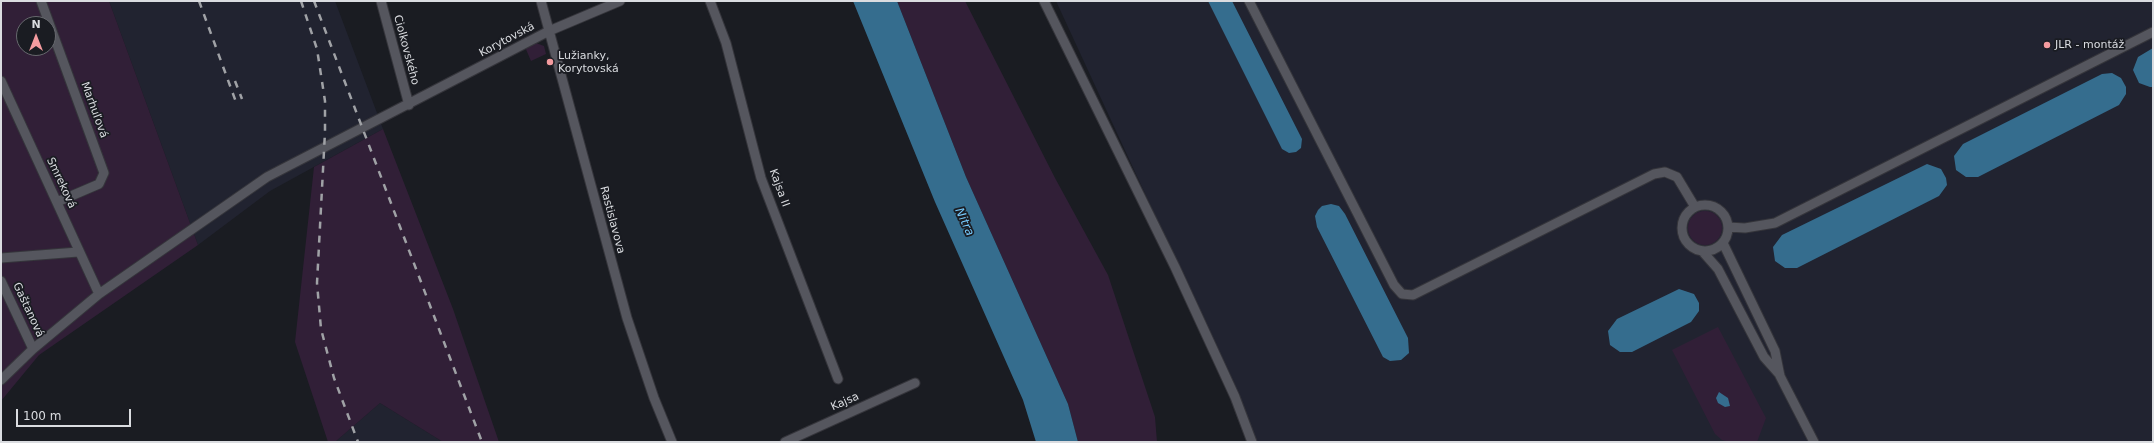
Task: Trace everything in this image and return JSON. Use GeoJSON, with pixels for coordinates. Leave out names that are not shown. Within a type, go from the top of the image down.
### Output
{"type":"FeatureCollection","features":[{"type":"Feature","properties":{"kind":"street","name":"Marhuľová"},"geometry":{"type":"LineString","coordinates":[[41,1],[104,173],[98,184],[58,202]]}},
{"type":"Feature","properties":{"kind":"street","name":"Ciolkovského"},"geometry":{"type":"LineString","coordinates":[[381,1],[409,105]]}},
{"type":"Feature","properties":{"kind":"street","name":"Rastislavova"},"geometry":{"type":"LineString","coordinates":[[541,1],[627,318],[654,398],[672,442]]}},
{"type":"Feature","properties":{"kind":"street","name":"Korytovská"},"geometry":{"type":"LineString","coordinates":[[1,380],[32,349],[99,294],[267,177],[409,105],[549,31],[620,1]]}},
{"type":"Feature","properties":{"kind":"street","name":"Kajsa II"},"geometry":{"type":"LineString","coordinates":[[710,1],[726,43],[761,178],[838,379]]}},
{"type":"Feature","properties":{"kind":"street"},"geometry":{"type":"LineString","coordinates":[[1044,1],[1175,267],[1235,397],[1252,442]]}},
{"type":"Feature","properties":{"kind":"street"},"geometry":{"type":"LineString","coordinates":[[1249,1],[1394,285],[1402,294],[1412,295],[1654,174],[1665,172],[1677,177],[1695,207]]}},
{"type":"Feature","properties":{"kind":"street"},"geometry":{"type":"LineString","coordinates":[[1728,227],[1745,228],[1775,223],[2153,32]]}},
{"type":"Feature","properties":{"kind":"street","name":"Smreková"},"geometry":{"type":"LineString","coordinates":[[1,81],[58,202],[78,252],[99,294]]}},
{"type":"Feature","properties":{"kind":"street"},"geometry":{"type":"LineString","coordinates":[[1703,252],[1717,248],[1723,243],[1727,235],[1728,227],[1726,218],[1713,206],[1704,205],[1695,207],[1687,213],[1682,222],[1681,232],[1685,241],[1693,248],[1703,252],[1718,269],[1764,357],[1780,376],[1814,442]]}},
{"type":"Feature","properties":{"kind":"street"},"geometry":{"type":"LineString","coordinates":[[1723,243],[1775,351],[1780,376]]}},
{"type":"Feature","properties":{"kind":"street"},"geometry":{"type":"LineString","coordinates":[[1,258],[78,252]]}},
{"type":"Feature","properties":{"kind":"street","name":"Gaštanová"},"geometry":{"type":"LineString","coordinates":[[1,281],[32,349]]}},
{"type":"Feature","properties":{"kind":"street","name":"Kajsa"},"geometry":{"type":"LineString","coordinates":[[785,442],[915,384]]}},
{"type":"Feature","properties":{"kind":"shaded area"},"geometry":{"type":"Polygon","coordinates":[[[1,1],[109,1],[198,245],[39,355],[1,401],[1,1]]]}},
{"type":"Feature","properties":{"kind":"shaded area"},"geometry":{"type":"Polygon","coordinates":[[[109,1],[335,1],[383,129],[270,191],[198,245],[109,1]]]}},
{"type":"Feature","properties":{"kind":"shaded area"},"geometry":{"type":"Polygon","coordinates":[[[897,1],[965,1],[1055,178],[1108,275],[1155,417],[1157,442],[1078,442],[1068,404],[966,177],[897,1]]]}},
{"type":"Feature","properties":{"kind":"shaded area"},"geometry":{"type":"Polygon","coordinates":[[[1056,1],[2153,1],[2153,442],[1256,442],[1239,397],[1056,1]]]}},
{"type":"Feature","properties":{"kind":"shaded area"},"geometry":{"type":"Polygon","coordinates":[[[536,43],[544,46],[546,54],[531,61],[525,47],[536,43]]]}},
{"type":"Feature","properties":{"kind":"shaded area"},"geometry":{"type":"Polygon","coordinates":[[[383,129],[453,309],[499,442],[443,442],[380,403],[335,442],[328,442],[295,342],[314,167],[383,129]]]}},
{"type":"Feature","properties":{"kind":"shaded area"},"geometry":{"type":"Polygon","coordinates":[[[1702,211],[1708,211],[1717,216],[1721,222],[1721,234],[1717,240],[1708,245],[1702,245],[1693,240],[1688,231],[1688,225],[1693,216],[1702,211]]]}},
{"type":"Feature","properties":{"kind":"shaded area"},"geometry":{"type":"Polygon","coordinates":[[[1718,327],[1766,418],[1757,442],[1729,442],[1722,440],[1715,434],[1672,350],[1718,327]]]}},
{"type":"Feature","properties":{"kind":"shaded area"},"geometry":{"type":"Polygon","coordinates":[[[380,403],[443,442],[335,442],[380,403]]]}},
{"type":"Feature","properties":{"kind":"water","name":"Nitra"},"geometry":{"type":"Polygon","coordinates":[[[853,1],[897,1],[966,177],[1068,404],[1078,442],[1036,442],[1023,400],[935,202],[853,1]]]}},
{"type":"Feature","properties":{"kind":"water"},"geometry":{"type":"Polygon","coordinates":[[[1208,1],[1232,1],[1302,139],[1301,148],[1296,152],[1289,153],[1282,149],[1208,1]]]}},
{"type":"Feature","properties":{"kind":"water"},"geometry":{"type":"Polygon","coordinates":[[[2153,48],[2153,87],[2150,87],[2139,83],[2133,70],[2138,57],[2153,48]]]}},
{"type":"Feature","properties":{"kind":"water"},"geometry":{"type":"Polygon","coordinates":[[[2112,73],[2121,78],[2126,87],[2126,94],[2119,105],[1978,177],[1966,177],[1956,170],[1954,156],[1963,144],[2102,74],[2112,73]]]}},
{"type":"Feature","properties":{"kind":"water"},"geometry":{"type":"Polygon","coordinates":[[[1927,164],[1941,169],[1946,178],[1947,185],[1939,196],[1797,268],[1785,268],[1775,261],[1773,247],[1782,235],[1927,164]]]}},
{"type":"Feature","properties":{"kind":"water"},"geometry":{"type":"Polygon","coordinates":[[[1331,204],[1339,206],[1345,214],[1408,338],[1409,353],[1401,360],[1390,361],[1383,357],[1317,227],[1315,216],[1318,210],[1322,206],[1331,204]]]}},
{"type":"Feature","properties":{"kind":"water"},"geometry":{"type":"Polygon","coordinates":[[[1679,289],[1694,294],[1699,303],[1699,311],[1691,322],[1632,352],[1620,352],[1610,345],[1608,331],[1617,319],[1679,289]]]}},
{"type":"Feature","properties":{"kind":"water"},"geometry":{"type":"Polygon","coordinates":[[[1719,392],[1728,398],[1730,406],[1725,407],[1718,403],[1716,398],[1719,392]]]}},
{"type":"Feature","properties":{"kind":"railway"},"geometry":{"type":"LineString","coordinates":[[199,1],[236,102]]}},
{"type":"Feature","properties":{"kind":"railway"},"geometry":{"type":"LineString","coordinates":[[301,1],[317,49],[325,101],[325,132],[317,283],[321,329],[334,378],[358,442]]}},
{"type":"Feature","properties":{"kind":"railway"},"geometry":{"type":"LineString","coordinates":[[314,1],[482,442]]}},
{"type":"Feature","properties":{"kind":"railway"},"geometry":{"type":"LineString","coordinates":[[235,81],[242,99]]}},
{"type":"Feature","properties":{"kind":"place","name":"JLR - montáž"},"geometry":{"type":"Point","coordinates":[2047,45]}},
{"type":"Feature","properties":{"kind":"place","name":"Lužianky, Korytovská"},"geometry":{"type":"Point","coordinates":[550,62]}}]}
